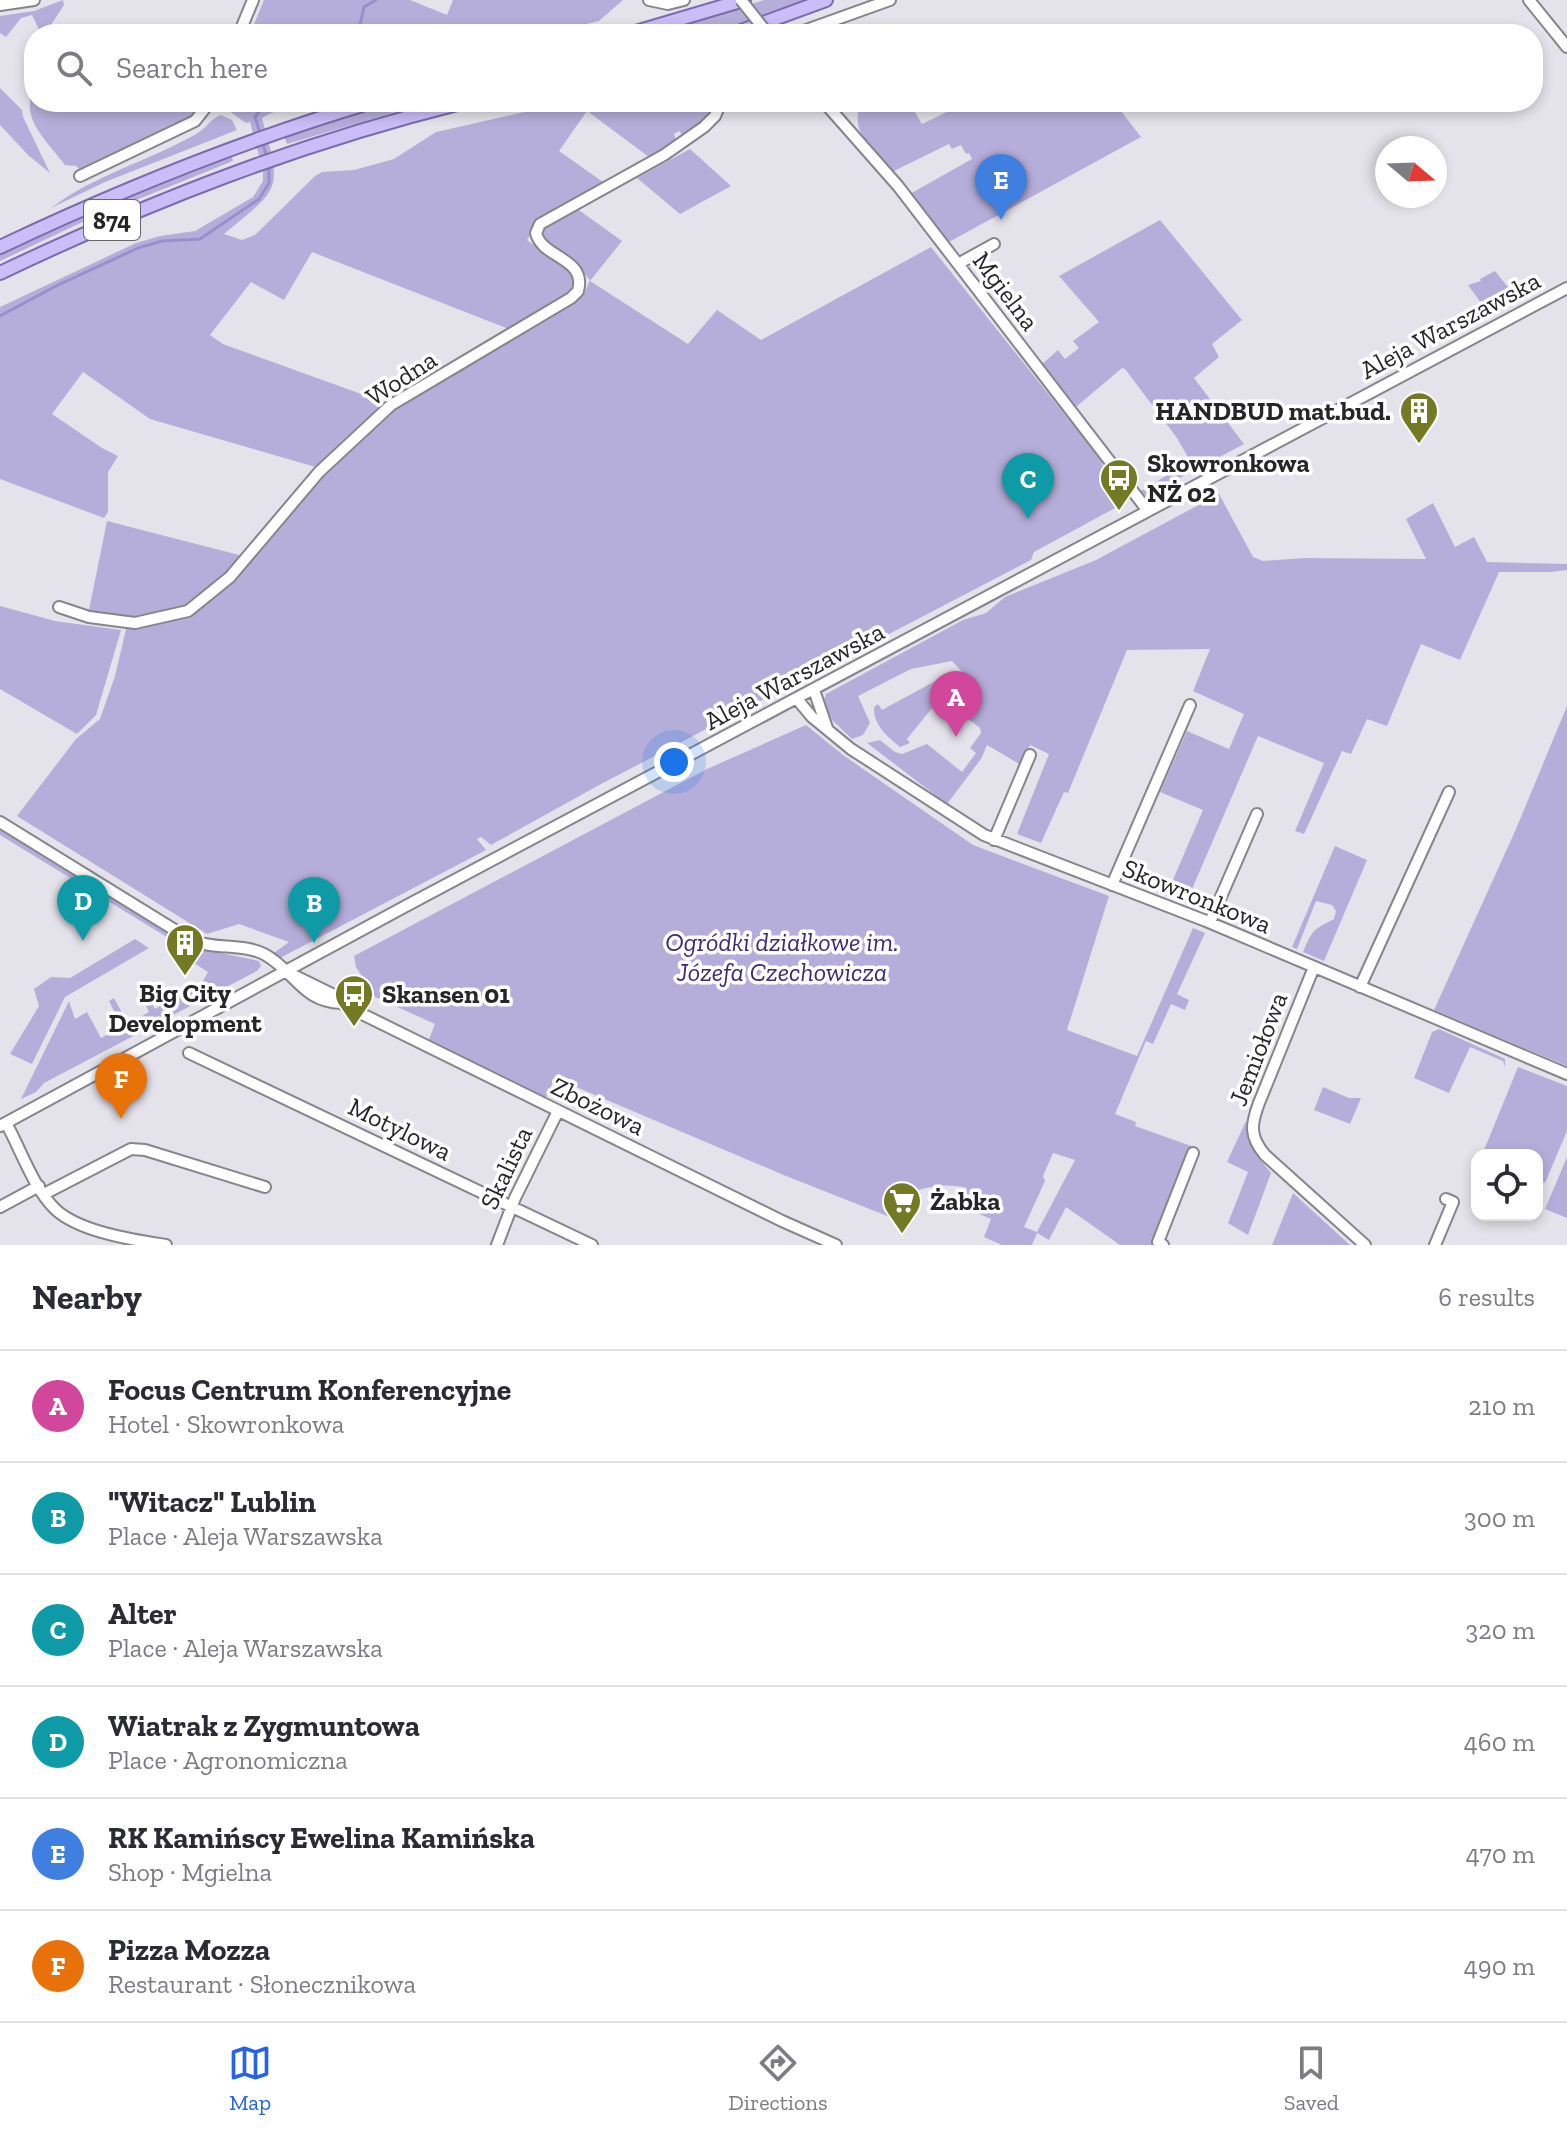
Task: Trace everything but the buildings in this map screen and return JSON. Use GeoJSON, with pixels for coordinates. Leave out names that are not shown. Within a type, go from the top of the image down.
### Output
{"type":"FeatureCollection","features":[{"type":"Feature","properties":{"kind":"main road"},"geometry":{"type":"LineString","coordinates":[[663,24],[743,0]]}},
{"type":"Feature","properties":{"kind":"main road"},"geometry":{"type":"LineString","coordinates":[[760,24],[826,0]]}},
{"type":"Feature","properties":{"kind":"main road","name":"874"},"geometry":{"type":"LineString","coordinates":[[0,247],[218,153],[340,112]]}},
{"type":"Feature","properties":{"kind":"main road","name":"874"},"geometry":{"type":"LineString","coordinates":[[0,273],[95,227],[226,174],[298,149],[429,112]]}},
{"type":"Feature","properties":{"kind":"street"},"geometry":{"type":"LineString","coordinates":[[0,5],[34,0]]}},
{"type":"Feature","properties":{"kind":"street"},"geometry":{"type":"LineString","coordinates":[[243,24],[253,0]]}},
{"type":"Feature","properties":{"kind":"street"},"geometry":{"type":"LineString","coordinates":[[649,0],[668,4],[684,0]]}},
{"type":"Feature","properties":{"kind":"street"},"geometry":{"type":"LineString","coordinates":[[743,0],[761,24]]}},
{"type":"Feature","properties":{"kind":"street"},"geometry":{"type":"LineString","coordinates":[[823,24],[890,0]]}},
{"type":"Feature","properties":{"kind":"street"},"geometry":{"type":"LineString","coordinates":[[1533,1],[1567,47]]}},
{"type":"Feature","properties":{"kind":"street"},"geometry":{"type":"LineString","coordinates":[[80,176],[195,121],[202,112]]}},
{"type":"Feature","properties":{"kind":"street","name":"Wodna"},"geometry":{"type":"LineString","coordinates":[[59,607],[89,617],[135,623],[188,611],[230,577],[319,472],[391,405],[578,291],[579,274],[575,268],[539,242],[536,233],[540,224],[664,155],[710,122],[716,112]]}},
{"type":"Feature","properties":{"kind":"street","name":"Mgielna"},"geometry":{"type":"LineString","coordinates":[[833,112],[898,186],[1148,511]]}},
{"type":"Feature","properties":{"kind":"street"},"geometry":{"type":"LineString","coordinates":[[958,264],[994,244]]}},
{"type":"Feature","properties":{"kind":"street","name":"Aleja Warszawska"},"geometry":{"type":"LineString","coordinates":[[3,1124],[1567,288]]}},
{"type":"Feature","properties":{"kind":"street"},"geometry":{"type":"LineString","coordinates":[[814,690],[828,730]]}},
{"type":"Feature","properties":{"kind":"street","name":"Skowronkowa"},"geometry":{"type":"LineString","coordinates":[[797,699],[812,717],[851,749],[963,824],[994,840],[1210,922],[1567,1074]]}},
{"type":"Feature","properties":{"kind":"street"},"geometry":{"type":"LineString","coordinates":[[1112,885],[1190,705]]}},
{"type":"Feature","properties":{"kind":"street"},"geometry":{"type":"LineString","coordinates":[[994,840],[1030,755]]}},
{"type":"Feature","properties":{"kind":"street"},"geometry":{"type":"LineString","coordinates":[[1360,987],[1449,792]]}},
{"type":"Feature","properties":{"kind":"street"},"geometry":{"type":"LineString","coordinates":[[1210,922],[1257,814]]}},
{"type":"Feature","properties":{"kind":"street","name":"Zbożowa"},"geometry":{"type":"LineString","coordinates":[[0,822],[191,940],[267,956],[285,971],[336,996],[341,1003],[836,1245]]}},
{"type":"Feature","properties":{"kind":"street","name":"Jemiołowa"},"geometry":{"type":"LineString","coordinates":[[1314,967],[1259,1103],[1252,1122],[1252,1133],[1256,1145],[1265,1155],[1365,1245]]}},
{"type":"Feature","properties":{"kind":"street","name":"Motylowa"},"geometry":{"type":"LineString","coordinates":[[189,1053],[592,1245]]}},
{"type":"Feature","properties":{"kind":"street","name":"Skalista"},"geometry":{"type":"LineString","coordinates":[[497,1245],[511,1207],[558,1111]]}},
{"type":"Feature","properties":{"kind":"street"},"geometry":{"type":"LineString","coordinates":[[3,1124],[53,1207],[79,1224],[130,1239],[166,1245]]}},
{"type":"Feature","properties":{"kind":"street"},"geometry":{"type":"LineString","coordinates":[[0,1207],[137,1148],[265,1187]]}},
{"type":"Feature","properties":{"kind":"street"},"geometry":{"type":"LineString","coordinates":[[1163,1245],[1158,1242],[1193,1153]]}},
{"type":"Feature","properties":{"kind":"street"},"geometry":{"type":"LineString","coordinates":[[1435,1245],[1453,1202],[1446,1199]]}},
{"type":"Feature","properties":{"kind":"green space"},"geometry":{"type":"Polygon","coordinates":[[[63,0],[64,5],[52,24],[36,24],[32,15],[21,18],[6,37],[0,33],[0,16],[34,11],[63,0]]]}},
{"type":"Feature","properties":{"kind":"green space"},"geometry":{"type":"Polygon","coordinates":[[[264,0],[410,0],[447,15],[453,0],[623,0],[599,21],[587,24],[254,24],[264,0]]]}},
{"type":"Feature","properties":{"kind":"green space"},"geometry":{"type":"Polygon","coordinates":[[[764,0],[814,0],[744,24],[687,24],[764,0]]]}},
{"type":"Feature","properties":{"kind":"green space"},"geometry":{"type":"Polygon","coordinates":[[[0,88],[22,110],[50,173],[0,125],[0,88]]]}},
{"type":"Feature","properties":{"kind":"green space"},"geometry":{"type":"Polygon","coordinates":[[[31,112],[199,112],[80,170],[76,166],[65,165],[31,112]]]}},
{"type":"Feature","properties":{"kind":"green space"},"geometry":{"type":"Polygon","coordinates":[[[231,112],[274,112],[262,118],[273,160],[272,185],[257,206],[224,234],[242,240],[255,235],[322,172],[354,170],[394,159],[436,132],[524,112],[586,112],[559,151],[603,182],[538,223],[527,240],[568,270],[576,283],[574,291],[511,330],[312,252],[284,300],[251,282],[210,335],[223,344],[382,404],[382,408],[319,468],[150,419],[83,372],[52,414],[118,456],[108,472],[108,512],[104,518],[0,479],[0,307],[136,243],[195,231],[253,197],[263,181],[263,171],[250,122],[246,123],[231,112]]]}},
{"type":"Feature","properties":{"kind":"green space"},"geometry":{"type":"Polygon","coordinates":[[[364,112],[395,112],[287,144],[284,136],[364,112]]]}},
{"type":"Feature","properties":{"kind":"green space"},"geometry":{"type":"Polygon","coordinates":[[[588,112],[710,112],[698,126],[683,136],[679,131],[674,134],[676,140],[649,157],[588,112]]]}},
{"type":"Feature","properties":{"kind":"green space"},"geometry":{"type":"Polygon","coordinates":[[[915,112],[922,124],[947,112],[1122,112],[1141,137],[947,243],[908,195],[972,159],[969,153],[966,154],[961,145],[952,149],[949,144],[892,172],[860,132],[858,113],[915,112]]]}},
{"type":"Feature","properties":{"kind":"green space"},"geometry":{"type":"Polygon","coordinates":[[[221,115],[232,120],[237,130],[105,182],[51,208],[103,177],[196,134],[221,115]]]}},
{"type":"Feature","properties":{"kind":"green space"},"geometry":{"type":"Polygon","coordinates":[[[690,149],[731,186],[680,214],[637,178],[690,149]]]}},
{"type":"Feature","properties":{"kind":"green space"},"geometry":{"type":"Polygon","coordinates":[[[231,153],[233,161],[89,219],[0,261],[0,253],[136,190],[231,153]]]}},
{"type":"Feature","properties":{"kind":"green space"},"geometry":{"type":"Polygon","coordinates":[[[576,208],[622,241],[590,281],[688,344],[717,310],[761,340],[931,247],[1101,460],[1105,473],[1128,501],[1034,552],[1031,560],[601,784],[491,845],[481,837],[477,839],[486,850],[280,958],[274,953],[289,942],[239,924],[207,934],[17,816],[76,739],[100,719],[115,676],[127,625],[182,618],[191,613],[229,584],[323,474],[398,407],[574,303],[585,292],[590,280],[583,272],[542,243],[541,227],[576,208]]]}},
{"type":"Feature","properties":{"kind":"green space"},"geometry":{"type":"Polygon","coordinates":[[[1160,220],[1242,320],[1212,344],[1219,357],[1194,378],[1244,444],[1146,496],[1141,491],[1189,459],[1125,369],[1122,368],[1076,407],[1041,365],[1058,350],[1065,359],[1079,348],[1073,341],[1099,322],[1059,276],[1160,220]]]}},
{"type":"Feature","properties":{"kind":"green space"},"geometry":{"type":"Polygon","coordinates":[[[1495,271],[1517,298],[1489,314],[1468,285],[1481,281],[1495,271]]]}},
{"type":"Feature","properties":{"kind":"green space"},"geometry":{"type":"Polygon","coordinates":[[[1219,494],[1253,557],[1263,561],[1305,558],[1426,559],[1406,519],[1433,503],[1455,547],[1474,537],[1487,562],[1567,564],[1567,570],[1499,572],[1460,660],[1421,644],[1387,726],[1367,719],[1351,754],[1342,751],[1304,834],[1295,831],[1324,763],[1258,736],[1186,903],[1166,896],[1203,810],[1160,792],[1187,731],[1229,749],[1244,714],[1193,691],[1210,649],[1127,650],[1068,793],[1064,792],[1041,843],[1017,834],[1049,754],[1030,745],[1021,765],[987,745],[981,759],[947,804],[867,743],[880,740],[902,754],[927,744],[962,772],[976,753],[970,748],[981,733],[980,728],[955,709],[969,691],[968,682],[961,679],[967,677],[952,661],[911,669],[858,696],[870,723],[863,735],[852,739],[832,720],[823,703],[826,694],[963,620],[986,613],[1005,597],[1096,560],[1219,494]]]}},
{"type":"Feature","properties":{"kind":"green space"},"geometry":{"type":"Polygon","coordinates":[[[107,521],[243,556],[226,575],[185,608],[134,620],[91,613],[89,610],[107,521]]]}},
{"type":"Feature","properties":{"kind":"green space"},"geometry":{"type":"Polygon","coordinates":[[[0,606],[55,621],[121,630],[96,715],[77,734],[0,689],[0,606]]]}},
{"type":"Feature","properties":{"kind":"green space"},"geometry":{"type":"Polygon","coordinates":[[[939,679],[949,687],[907,739],[910,743],[900,747],[879,725],[874,707],[878,704],[882,710],[939,679]]]}},
{"type":"Feature","properties":{"kind":"green space"},"geometry":{"type":"Polygon","coordinates":[[[1567,706],[1567,1066],[1434,1010],[1516,829],[1567,706]]]}},
{"type":"Feature","properties":{"kind":"green space","name":"Ogródki działkowe im. Józefa Czechowicza"},"geometry":{"type":"Polygon","coordinates":[[[806,725],[843,755],[973,845],[1109,896],[1067,1030],[1137,1056],[1193,928],[1205,933],[1177,994],[1189,1000],[1185,1010],[1171,1004],[1153,1044],[1146,1041],[1115,1114],[1136,1122],[1135,1126],[1191,1146],[1154,1245],[1120,1245],[1066,1207],[1049,1240],[1037,1233],[1032,1245],[1002,1245],[984,1237],[991,1219],[961,1206],[967,1188],[936,1186],[906,1195],[895,1219],[555,1078],[545,1100],[428,1042],[435,1024],[375,997],[356,967],[354,956],[707,769],[806,725]],[[1053,1153],[1043,1176],[1045,1181],[1024,1227],[1037,1232],[1075,1160],[1053,1153]]]}},
{"type":"Feature","properties":{"kind":"green space"},"geometry":{"type":"Polygon","coordinates":[[[0,822],[197,943],[192,948],[170,939],[0,835],[0,822]]]}},
{"type":"Feature","properties":{"kind":"green space"},"geometry":{"type":"Polygon","coordinates":[[[1335,846],[1367,860],[1324,961],[1303,952],[1314,931],[1334,919],[1336,911],[1332,905],[1316,901],[1297,949],[1292,947],[1335,846]]]}},
{"type":"Feature","properties":{"kind":"green space"},"geometry":{"type":"Polygon","coordinates":[[[135,939],[149,948],[65,997],[32,1064],[10,1054],[39,1006],[34,989],[51,977],[70,978],[135,939]]]}},
{"type":"Feature","properties":{"kind":"green space"},"geometry":{"type":"Polygon","coordinates":[[[197,948],[259,961],[261,966],[257,971],[44,1083],[36,1092],[21,1099],[69,1001],[75,1019],[87,1012],[101,1038],[122,1027],[109,1001],[114,998],[128,1024],[149,1012],[136,986],[140,983],[155,1009],[203,981],[208,972],[186,958],[200,955],[197,948]]]}},
{"type":"Feature","properties":{"kind":"green space"},"geometry":{"type":"Polygon","coordinates":[[[1439,1029],[1505,1059],[1505,1067],[1503,1061],[1470,1047],[1449,1093],[1414,1078],[1432,1032],[1439,1029]]]}},
{"type":"Feature","properties":{"kind":"green space"},"geometry":{"type":"Polygon","coordinates":[[[1518,1067],[1567,1086],[1567,1131],[1545,1183],[1543,1149],[1484,1149],[1518,1067]]]}},
{"type":"Feature","properties":{"kind":"green space"},"geometry":{"type":"Polygon","coordinates":[[[1323,1087],[1349,1098],[1361,1098],[1350,1124],[1314,1110],[1323,1087]]]}},
{"type":"Feature","properties":{"kind":"green space"},"geometry":{"type":"Polygon","coordinates":[[[1246,1121],[1250,1143],[1271,1173],[1248,1235],[1228,1223],[1248,1172],[1227,1162],[1246,1121]]]}},
{"type":"Feature","properties":{"kind":"green space"},"geometry":{"type":"Polygon","coordinates":[[[1567,1157],[1567,1218],[1545,1209],[1567,1157]]]}},
{"type":"Feature","properties":{"kind":"green space"},"geometry":{"type":"Polygon","coordinates":[[[1293,1193],[1350,1245],[1272,1245],[1293,1193]]]}},
{"type":"Feature","properties":{"kind":"waterway"},"geometry":{"type":"LineString","coordinates":[[360,24],[364,7],[376,0]]}},
{"type":"Feature","properties":{"kind":"waterway"},"geometry":{"type":"LineString","coordinates":[[259,112],[255,117],[261,136]]}},
{"type":"Feature","properties":{"kind":"waterway"},"geometry":{"type":"LineString","coordinates":[[263,144],[267,159]]}},
{"type":"Feature","properties":{"kind":"waterway"},"geometry":{"type":"LineString","coordinates":[[0,316],[138,248],[162,241],[200,239],[259,199],[269,183],[269,167]]}},
{"type":"Feature","properties":{"kind":"place","name":"RK Kamińscy Ewelina Kamińska"},"geometry":{"type":"Point","coordinates":[1001,220]}},
{"type":"Feature","properties":{"kind":"place","name":"HANDBUD mat.bud."},"geometry":{"type":"Point","coordinates":[1419,445]}},
{"type":"Feature","properties":{"kind":"place","name":"Skowronkowa NŻ 02"},"geometry":{"type":"Point","coordinates":[1119,512]}},
{"type":"Feature","properties":{"kind":"place","name":"Alter"},"geometry":{"type":"Point","coordinates":[1028,519]}},
{"type":"Feature","properties":{"kind":"place","name":"Focus Centrum Konferencyjne"},"geometry":{"type":"Point","coordinates":[956,737]}},
{"type":"Feature","properties":{"kind":"place","name":"Wiatrak z Zygmuntowa"},"geometry":{"type":"Point","coordinates":[83,941]}},
{"type":"Feature","properties":{"kind":"place","name":"\"Witacz\" Lublin"},"geometry":{"type":"Point","coordinates":[314,943]}},
{"type":"Feature","properties":{"kind":"place","name":"Big City Development"},"geometry":{"type":"Point","coordinates":[185,977]}},
{"type":"Feature","properties":{"kind":"place","name":"Skansen 01"},"geometry":{"type":"Point","coordinates":[354,1028]}},
{"type":"Feature","properties":{"kind":"place","name":"Pizza Mozza"},"geometry":{"type":"Point","coordinates":[121,1119]}},
{"type":"Feature","properties":{"kind":"place","name":"Żabka"},"geometry":{"type":"Point","coordinates":[902,1235]}}]}
